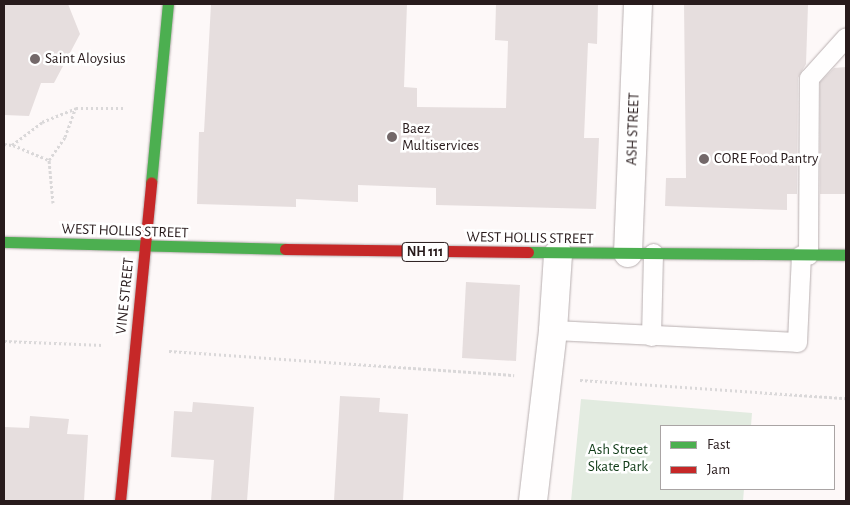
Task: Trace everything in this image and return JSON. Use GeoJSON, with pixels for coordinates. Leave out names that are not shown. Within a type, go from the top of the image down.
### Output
{"type":"FeatureCollection","features":[{"type":"Feature","properties":{"kind":"main road","name":"VINE STREET"},"geometry":{"type":"LineString","coordinates":[[120,501],[168,4]]}},
{"type":"Feature","properties":{"kind":"main road","name":"WEST HOLLIS STREET"},"geometry":{"type":"LineString","coordinates":[[4,242],[145,247],[558,254],[846,255]]}},
{"type":"Feature","properties":{"kind":"street","name":"ASH STREET"},"geometry":{"type":"LineString","coordinates":[[638,4],[640,253]]}},
{"type":"Feature","properties":{"kind":"street"},"geometry":{"type":"LineString","coordinates":[[533,501],[553,330],[558,254]]}},
{"type":"Feature","properties":{"kind":"lane"},"geometry":{"type":"LineString","coordinates":[[553,330],[797,342],[804,255],[809,78],[846,37]]}},
{"type":"Feature","properties":{"kind":"lane"},"geometry":{"type":"LineString","coordinates":[[640,253],[651,336]]}},
{"type":"Feature","properties":{"kind":"path"},"geometry":{"type":"LineString","coordinates":[[12,145],[42,122],[76,108],[130,109]]}},
{"type":"Feature","properties":{"kind":"path"},"geometry":{"type":"LineString","coordinates":[[53,203],[49,160],[65,137],[76,108]]}},
{"type":"Feature","properties":{"kind":"path"},"geometry":{"type":"LineString","coordinates":[[4,144],[12,145],[49,160]]}},
{"type":"Feature","properties":{"kind":"path"},"geometry":{"type":"LineString","coordinates":[[4,341],[135,348],[846,398]]}},
{"type":"Feature","properties":{"kind":"green space","name":"Ash Street Skate Park"},"geometry":{"type":"Polygon","coordinates":[[[581,399],[752,413],[751,425],[660,425],[660,490],[744,490],[743,501],[571,501],[581,399]]]}},
{"type":"Feature","properties":{"kind":"building","name":"Saint Aloysius"},"geometry":{"type":"Polygon","coordinates":[[[4,4],[68,4],[80,34],[54,83],[41,83],[29,116],[4,115],[4,4]]]}},
{"type":"Feature","properties":{"kind":"building"},"geometry":{"type":"Polygon","coordinates":[[[211,4],[407,4],[404,87],[417,88],[417,107],[506,108],[508,41],[495,40],[496,4],[598,4],[597,44],[588,43],[584,138],[599,138],[596,209],[436,205],[436,188],[358,185],[358,202],[296,199],[296,207],[197,204],[199,132],[204,132],[211,4]]]}},
{"type":"Feature","properties":{"kind":"building"},"geometry":{"type":"Polygon","coordinates":[[[684,4],[808,5],[806,64],[798,78],[797,194],[787,194],[787,210],[665,206],[666,178],[686,178],[684,4]]]}},
{"type":"Feature","properties":{"kind":"building"},"geometry":{"type":"Polygon","coordinates":[[[846,67],[846,194],[820,194],[820,82],[834,68],[846,67]]]}},
{"type":"Feature","properties":{"kind":"building"},"geometry":{"type":"Polygon","coordinates":[[[466,282],[520,285],[516,361],[462,358],[466,282]]]}},
{"type":"Feature","properties":{"kind":"building"},"geometry":{"type":"Polygon","coordinates":[[[340,396],[380,398],[379,412],[408,414],[403,501],[334,501],[340,396]]]}},
{"type":"Feature","properties":{"kind":"building"},"geometry":{"type":"Polygon","coordinates":[[[193,402],[254,407],[247,501],[211,501],[214,460],[171,457],[174,411],[192,412],[193,402]]]}},
{"type":"Feature","properties":{"kind":"building"},"geometry":{"type":"Polygon","coordinates":[[[30,416],[69,419],[67,434],[88,435],[84,501],[4,501],[4,427],[29,428],[30,416]]]}},
{"type":"Feature","properties":{"kind":"traffic: fast"},"geometry":{"type":"LineString","coordinates":[[151,183],[168,4]]}},
{"type":"Feature","properties":{"kind":"traffic: fast"},"geometry":{"type":"LineString","coordinates":[[4,242],[285,249]]}},
{"type":"Feature","properties":{"kind":"traffic: fast"},"geometry":{"type":"LineString","coordinates":[[528,252],[846,255]]}},
{"type":"Feature","properties":{"kind":"traffic: jam"},"geometry":{"type":"LineString","coordinates":[[120,501],[151,183]]}},
{"type":"Feature","properties":{"kind":"traffic: jam"},"geometry":{"type":"LineString","coordinates":[[285,249],[528,252]]}},
{"type":"Feature","properties":{"kind":"place","name":"Saint Aloysius"},"geometry":{"type":"Point","coordinates":[35,59]}},
{"type":"Feature","properties":{"kind":"place","name":"Baez Multiservices"},"geometry":{"type":"Point","coordinates":[392,137]}},
{"type":"Feature","properties":{"kind":"place","name":"CORE Food Pantry"},"geometry":{"type":"Point","coordinates":[704,159]}}]}
